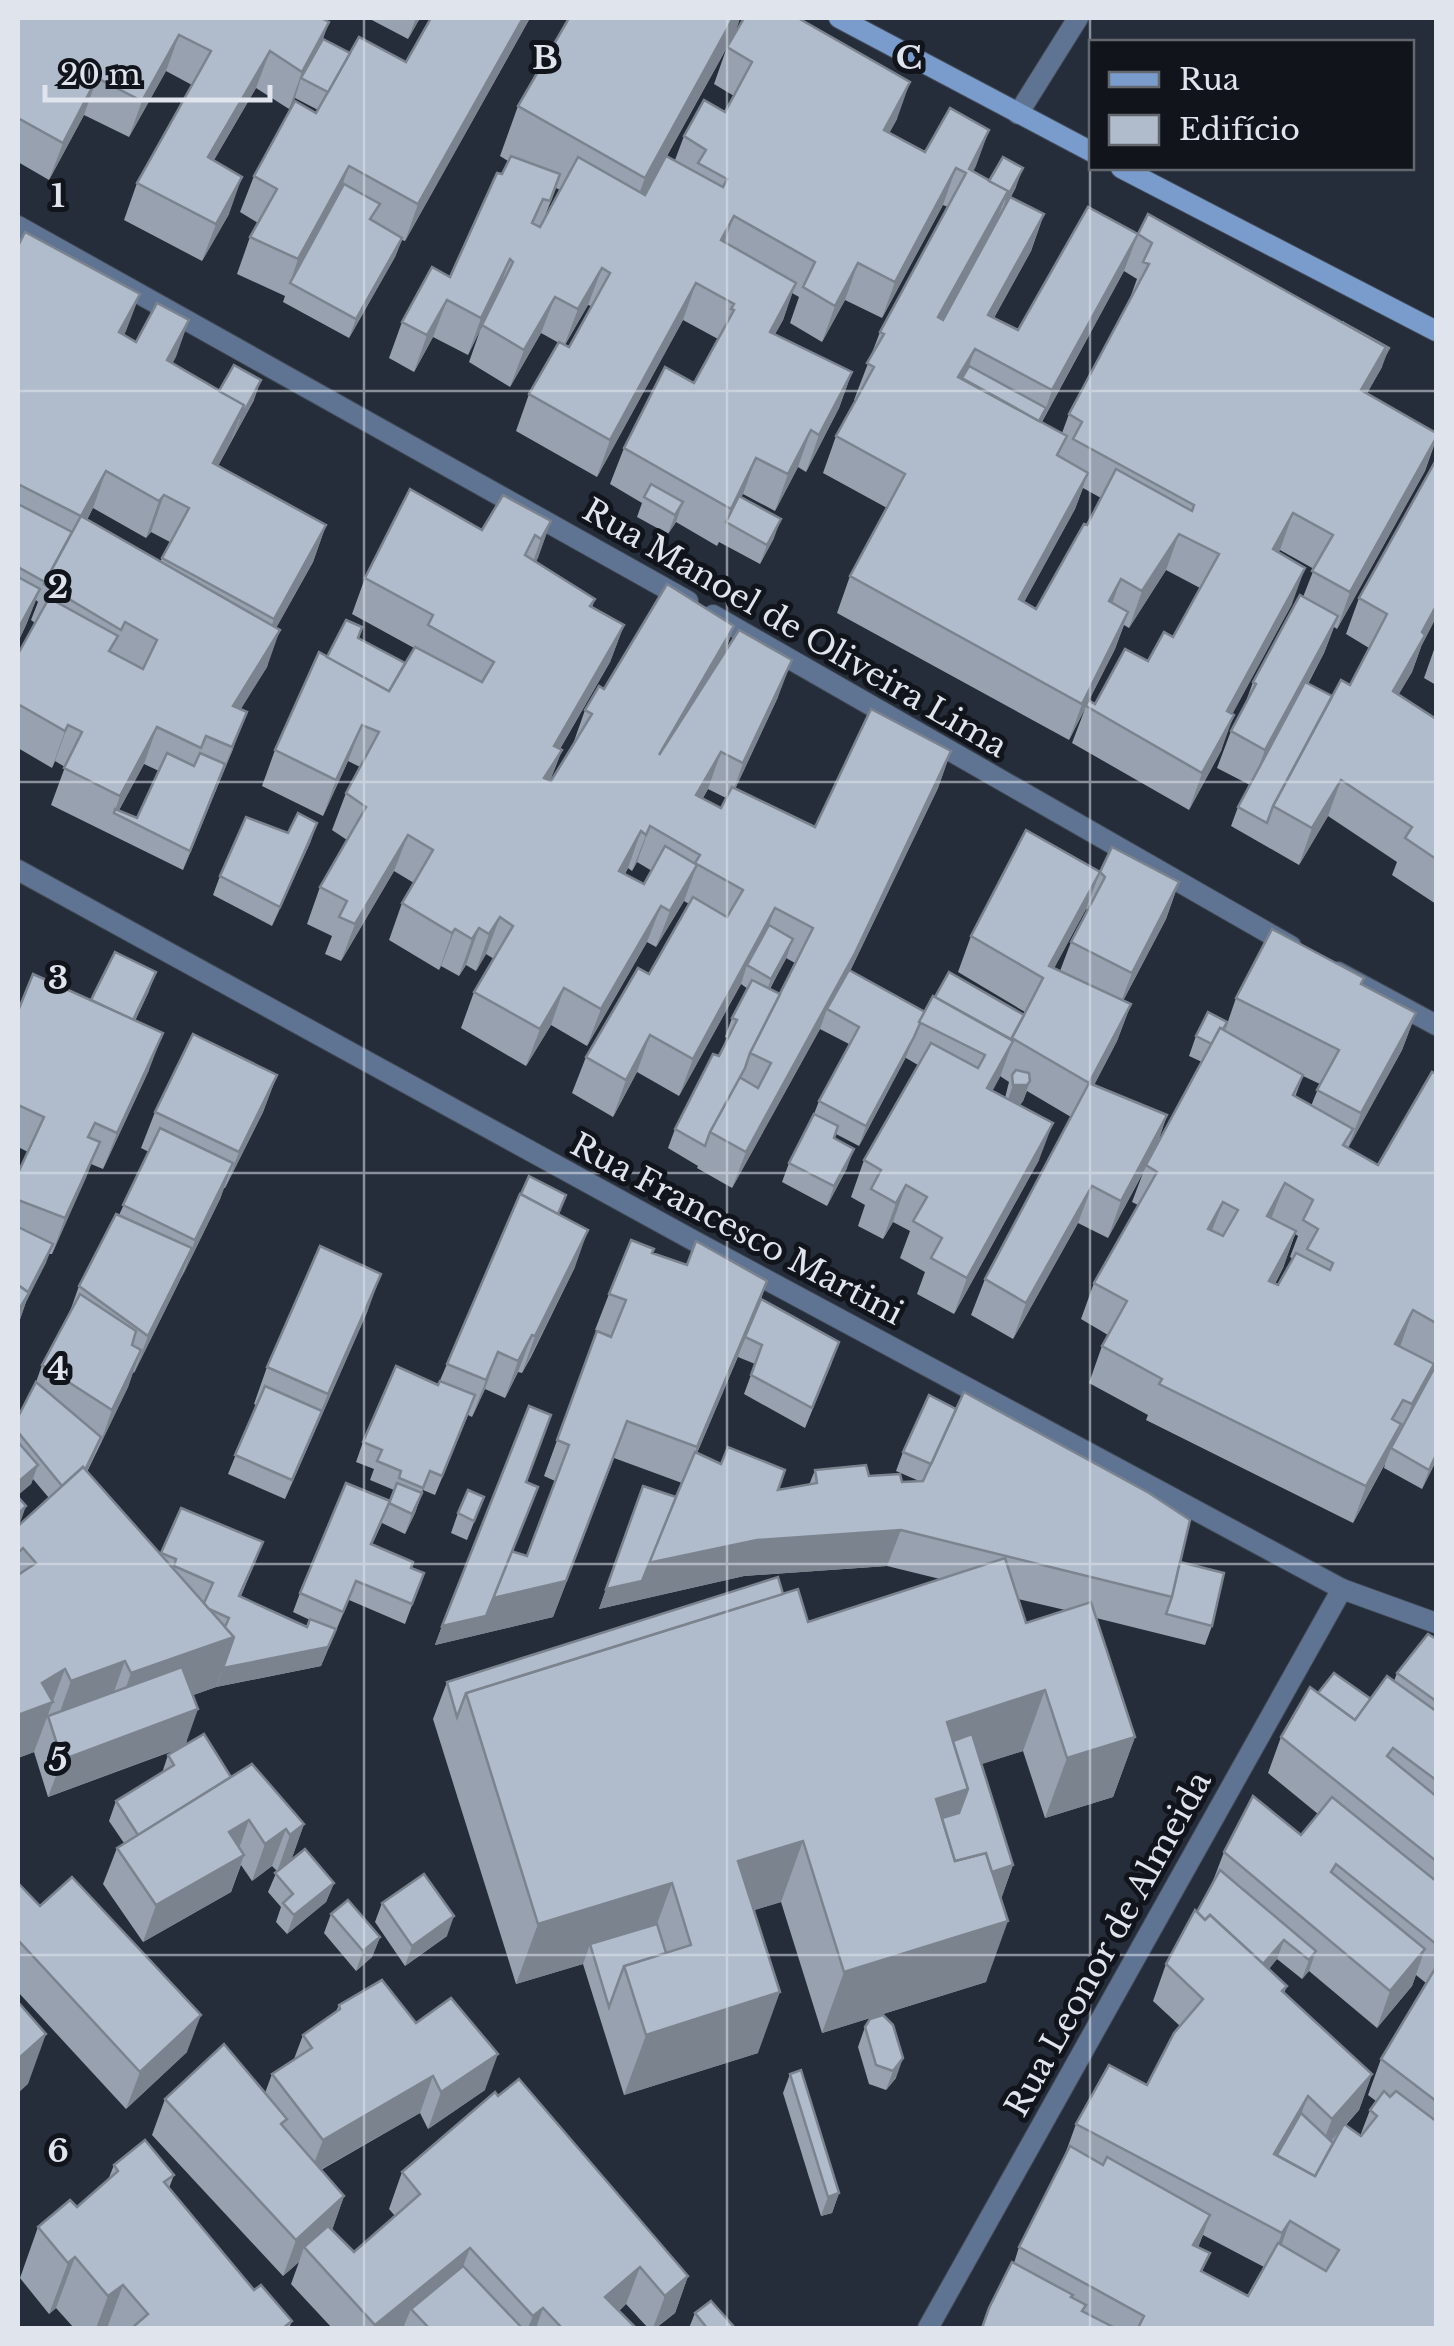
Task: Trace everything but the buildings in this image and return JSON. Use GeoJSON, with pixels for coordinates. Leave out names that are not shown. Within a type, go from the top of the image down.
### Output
{"type":"FeatureCollection","features":[{"type":"Feature","properties":{"kind":"main road"},"geometry":{"type":"LineString","coordinates":[[839,18],[1089,150]]}},
{"type":"Feature","properties":{"kind":"main road"},"geometry":{"type":"LineString","coordinates":[[1125,170],[1436,330]]}},
{"type":"Feature","properties":{"kind":"street"},"geometry":{"type":"LineString","coordinates":[[1018,114],[1078,18]]}},
{"type":"Feature","properties":{"kind":"street","name":"Rua Manoel de Oliveira Lima"},"geometry":{"type":"LineString","coordinates":[[18,226],[1436,1026]]}},
{"type":"Feature","properties":{"kind":"street","name":"Rua Francesco Martini"},"geometry":{"type":"LineString","coordinates":[[18,870],[1342,1589],[1436,1623]]}},
{"type":"Feature","properties":{"kind":"street","name":"Rua Leonor de Almeida"},"geometry":{"type":"LineString","coordinates":[[928,2328],[1342,1589]]}}]}
